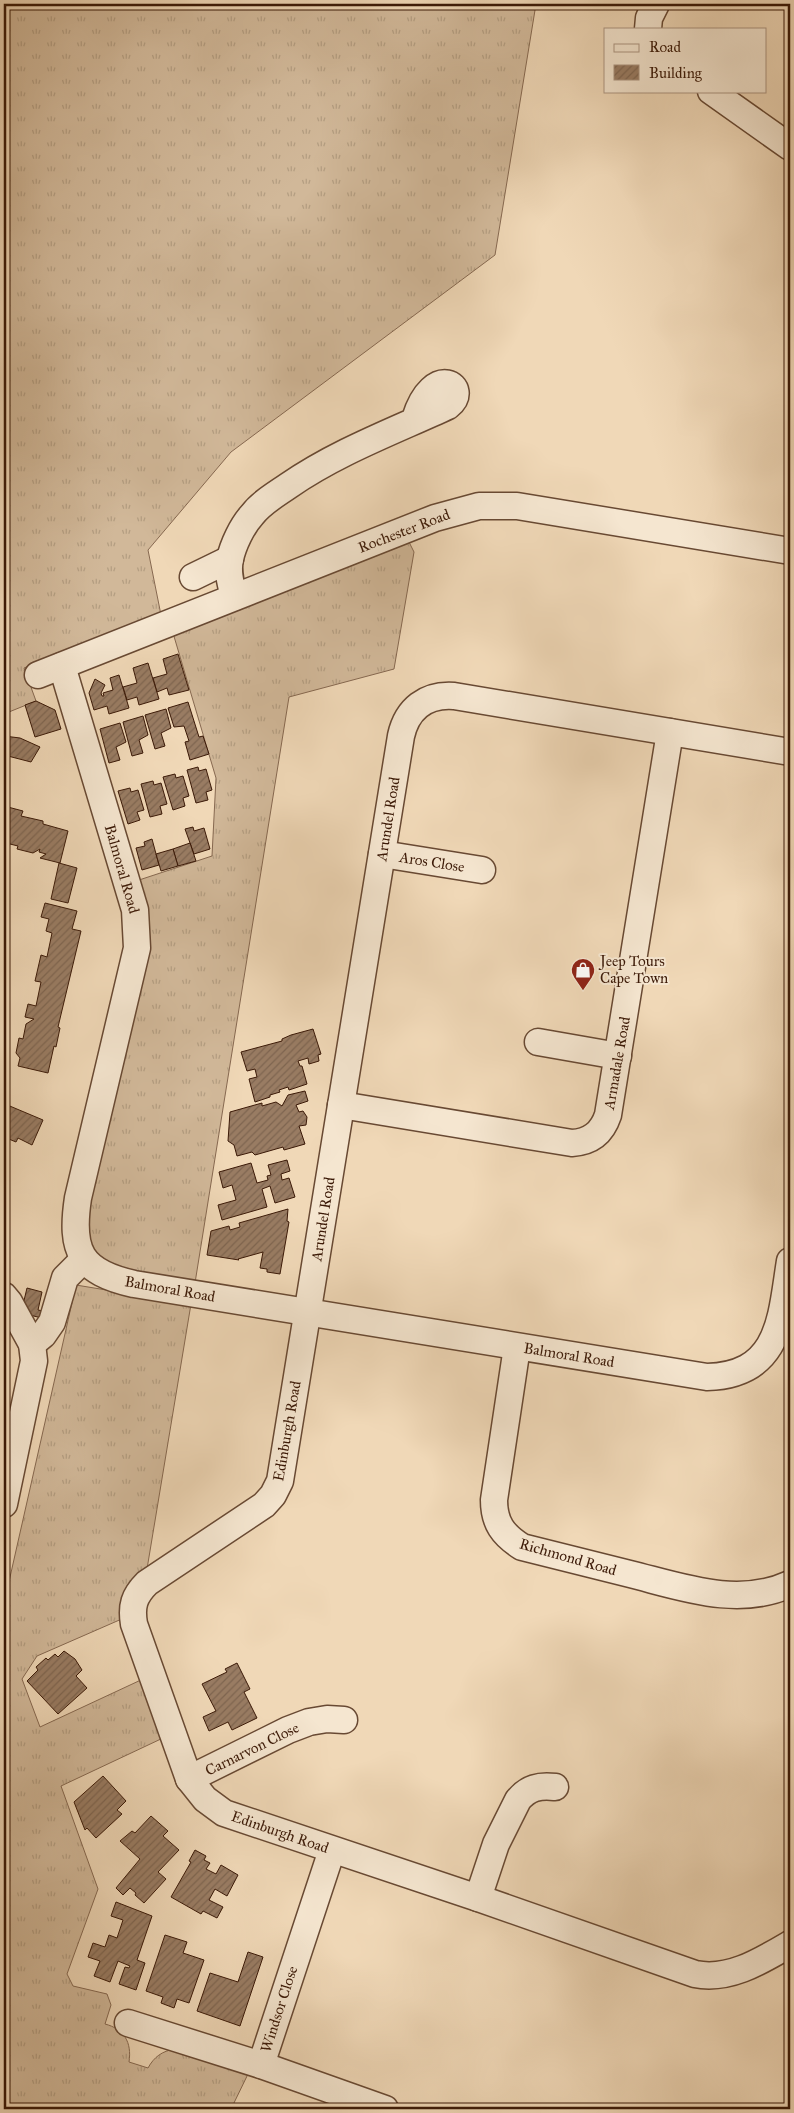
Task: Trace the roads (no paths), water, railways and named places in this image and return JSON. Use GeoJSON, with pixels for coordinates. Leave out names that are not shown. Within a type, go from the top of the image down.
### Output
{"type":"FeatureCollection","features":[{"type":"Feature","properties":{"kind":"street"},"geometry":{"type":"LineString","coordinates":[[648,28],[649,18],[656,4]]}},
{"type":"Feature","properties":{"kind":"street"},"geometry":{"type":"LineString","coordinates":[[712,92],[790,147]]}},
{"type":"Feature","properties":{"kind":"street"},"geometry":{"type":"LineString","coordinates":[[234,597],[228,572],[230,559],[251,515],[271,497],[298,479],[339,456],[415,420]]}},
{"type":"Feature","properties":{"kind":"street","name":"Rochester Road"},"geometry":{"type":"LineString","coordinates":[[38,676],[435,518],[479,506],[517,506],[790,551]]}},
{"type":"Feature","properties":{"kind":"street"},"geometry":{"type":"LineString","coordinates":[[193,577],[230,559]]}},
{"type":"Feature","properties":{"kind":"street","name":"Balmoral Road"},"geometry":{"type":"LineString","coordinates":[[62,666],[135,910],[137,927],[137,948],[74,1221],[76,1240],[84,1259],[98,1273],[113,1279],[707,1377],[731,1374],[753,1363],[766,1351],[776,1336],[780,1324],[790,1261]]}},
{"type":"Feature","properties":{"kind":"street","name":"Arundel Road"},"geometry":{"type":"LineString","coordinates":[[308,1312],[404,726],[413,710],[436,696],[454,696],[790,752]]}},
{"type":"Feature","properties":{"kind":"street","name":"Armadale Road"},"geometry":{"type":"LineString","coordinates":[[341,1105],[563,1142],[581,1142],[597,1134],[606,1122],[618,1056],[670,732]]}},
{"type":"Feature","properties":{"kind":"street","name":"Aros Close"},"geometry":{"type":"LineString","coordinates":[[382,854],[482,870]]}},
{"type":"Feature","properties":{"kind":"street"},"geometry":{"type":"LineString","coordinates":[[538,1042],[618,1056]]}},
{"type":"Feature","properties":{"kind":"street"},"geometry":{"type":"LineString","coordinates":[[32,1344],[43,1335],[52,1322],[64,1278],[84,1259]]}},
{"type":"Feature","properties":{"kind":"street"},"geometry":{"type":"LineString","coordinates":[[4,1296],[32,1344],[33,1372],[4,1504]]}},
{"type":"Feature","properties":{"kind":"street","name":"Edinburgh Road"},"geometry":{"type":"LineString","coordinates":[[308,1312],[280,1481],[273,1495],[264,1505],[147,1583],[137,1593],[133,1602],[134,1624],[189,1779],[205,1799],[224,1813],[704,1976],[731,1973],[790,1944]]}},
{"type":"Feature","properties":{"kind":"street","name":"Richmond Road"},"geometry":{"type":"LineString","coordinates":[[517,1347],[494,1500],[494,1511],[498,1525],[511,1540],[522,1547],[705,1593],[738,1596],[754,1595],[790,1584]]}},
{"type":"Feature","properties":{"kind":"street","name":"Carnarvon Close"},"geometry":{"type":"LineString","coordinates":[[189,1779],[288,1730],[309,1722],[327,1719],[344,1720]]}},
{"type":"Feature","properties":{"kind":"street"},"geometry":{"type":"LineString","coordinates":[[478,1898],[496,1844],[518,1800],[523,1794],[536,1787],[554,1787]]}},
{"type":"Feature","properties":{"kind":"street","name":"Windsor Close"},"geometry":{"type":"LineString","coordinates":[[128,2023],[261,2065],[332,1850]]}},
{"type":"Feature","properties":{"kind":"street"},"geometry":{"type":"LineString","coordinates":[[261,2065],[385,2109]]}},
{"type":"Feature","properties":{"kind":"place","name":"Jeep Tours Cape Town"},"geometry":{"type":"Point","coordinates":[583,991]}}]}
